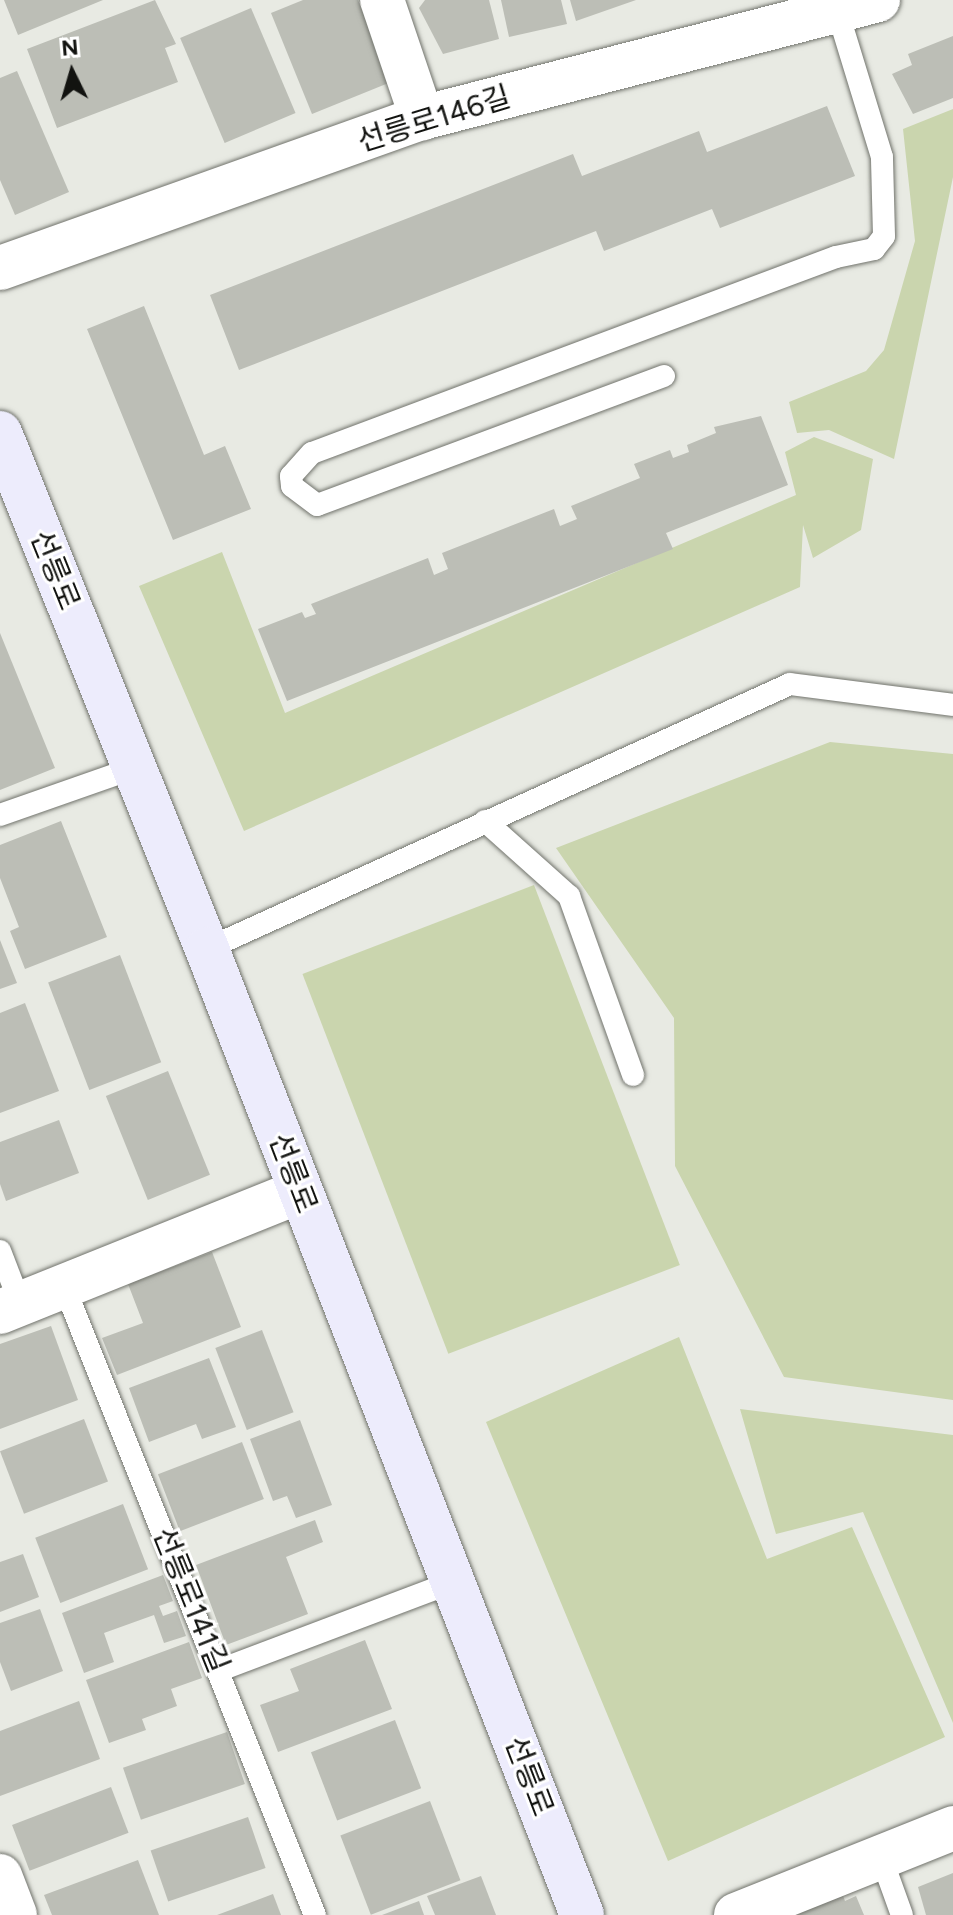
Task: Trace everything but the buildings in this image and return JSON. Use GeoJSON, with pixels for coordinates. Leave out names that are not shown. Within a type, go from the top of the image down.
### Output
{"type":"FeatureCollection","features":[{"type":"Feature","properties":{"kind":"main road","name":"선릉로"},"geometry":{"type":"LineString","coordinates":[[0,433],[207,949],[299,1192],[455,1581],[582,1915]]}},
{"type":"Feature","properties":{"kind":"street"},"geometry":{"type":"LineString","coordinates":[[382,0],[422,118]]}},
{"type":"Feature","properties":{"kind":"street","name":"선릉로146길"},"geometry":{"type":"LineString","coordinates":[[0,268],[422,118],[858,5]]}},
{"type":"Feature","properties":{"kind":"street"},"geometry":{"type":"LineString","coordinates":[[10,1308],[299,1192]]}},
{"type":"Feature","properties":{"kind":"street"},"geometry":{"type":"LineString","coordinates":[[736,1915],[880,1854],[953,1828]]}},
{"type":"Feature","properties":{"kind":"street"},"geometry":{"type":"LineString","coordinates":[[0,1876],[15,1915]]}},
{"type":"Feature","properties":{"kind":"lane"},"geometry":{"type":"LineString","coordinates":[[664,376],[317,505],[292,486],[291,476],[312,453],[836,257],[874,249],[884,236],[882,157],[858,5]]}},
{"type":"Feature","properties":{"kind":"lane"},"geometry":{"type":"LineString","coordinates":[[207,949],[790,684],[953,705]]}},
{"type":"Feature","properties":{"kind":"lane"},"geometry":{"type":"LineString","coordinates":[[0,815],[134,768]]}},
{"type":"Feature","properties":{"kind":"lane"},"geometry":{"type":"LineString","coordinates":[[485,821],[569,896],[633,1075]]}},
{"type":"Feature","properties":{"kind":"lane"},"geometry":{"type":"LineString","coordinates":[[0,1251],[10,1308]]}},
{"type":"Feature","properties":{"kind":"lane","name":"선릉로141길"},"geometry":{"type":"LineString","coordinates":[[64,1286],[220,1670],[315,1915]]}},
{"type":"Feature","properties":{"kind":"lane"},"geometry":{"type":"LineString","coordinates":[[220,1670],[455,1581]]}},
{"type":"Feature","properties":{"kind":"lane"},"geometry":{"type":"LineString","coordinates":[[880,1854],[902,1915]]}},
{"type":"Feature","properties":{"kind":"green space"},"geometry":{"type":"Polygon","coordinates":[[[953,109],[953,177],[894,459],[829,430],[797,433],[789,402],[866,371],[884,350],[915,241],[903,129],[953,109]]]}},
{"type":"Feature","properties":{"kind":"green space"},"geometry":{"type":"Polygon","coordinates":[[[814,437],[873,459],[861,530],[813,558],[803,525],[800,587],[244,831],[139,586],[222,552],[285,713],[796,495],[785,452],[814,437]]]}},
{"type":"Feature","properties":{"kind":"green space"},"geometry":{"type":"Polygon","coordinates":[[[830,742],[953,754],[953,1400],[784,1377],[675,1166],[674,1018],[556,848],[830,742]]]}},
{"type":"Feature","properties":{"kind":"green space"},"geometry":{"type":"Polygon","coordinates":[[[534,885],[680,1265],[448,1354],[302,974],[534,885]]]}},
{"type":"Feature","properties":{"kind":"green space"},"geometry":{"type":"Polygon","coordinates":[[[679,1337],[767,1559],[852,1527],[945,1737],[668,1861],[486,1422],[679,1337]]]}},
{"type":"Feature","properties":{"kind":"green space"},"geometry":{"type":"Polygon","coordinates":[[[740,1409],[953,1435],[953,1723],[863,1512],[776,1534],[740,1409]]]}}]}
